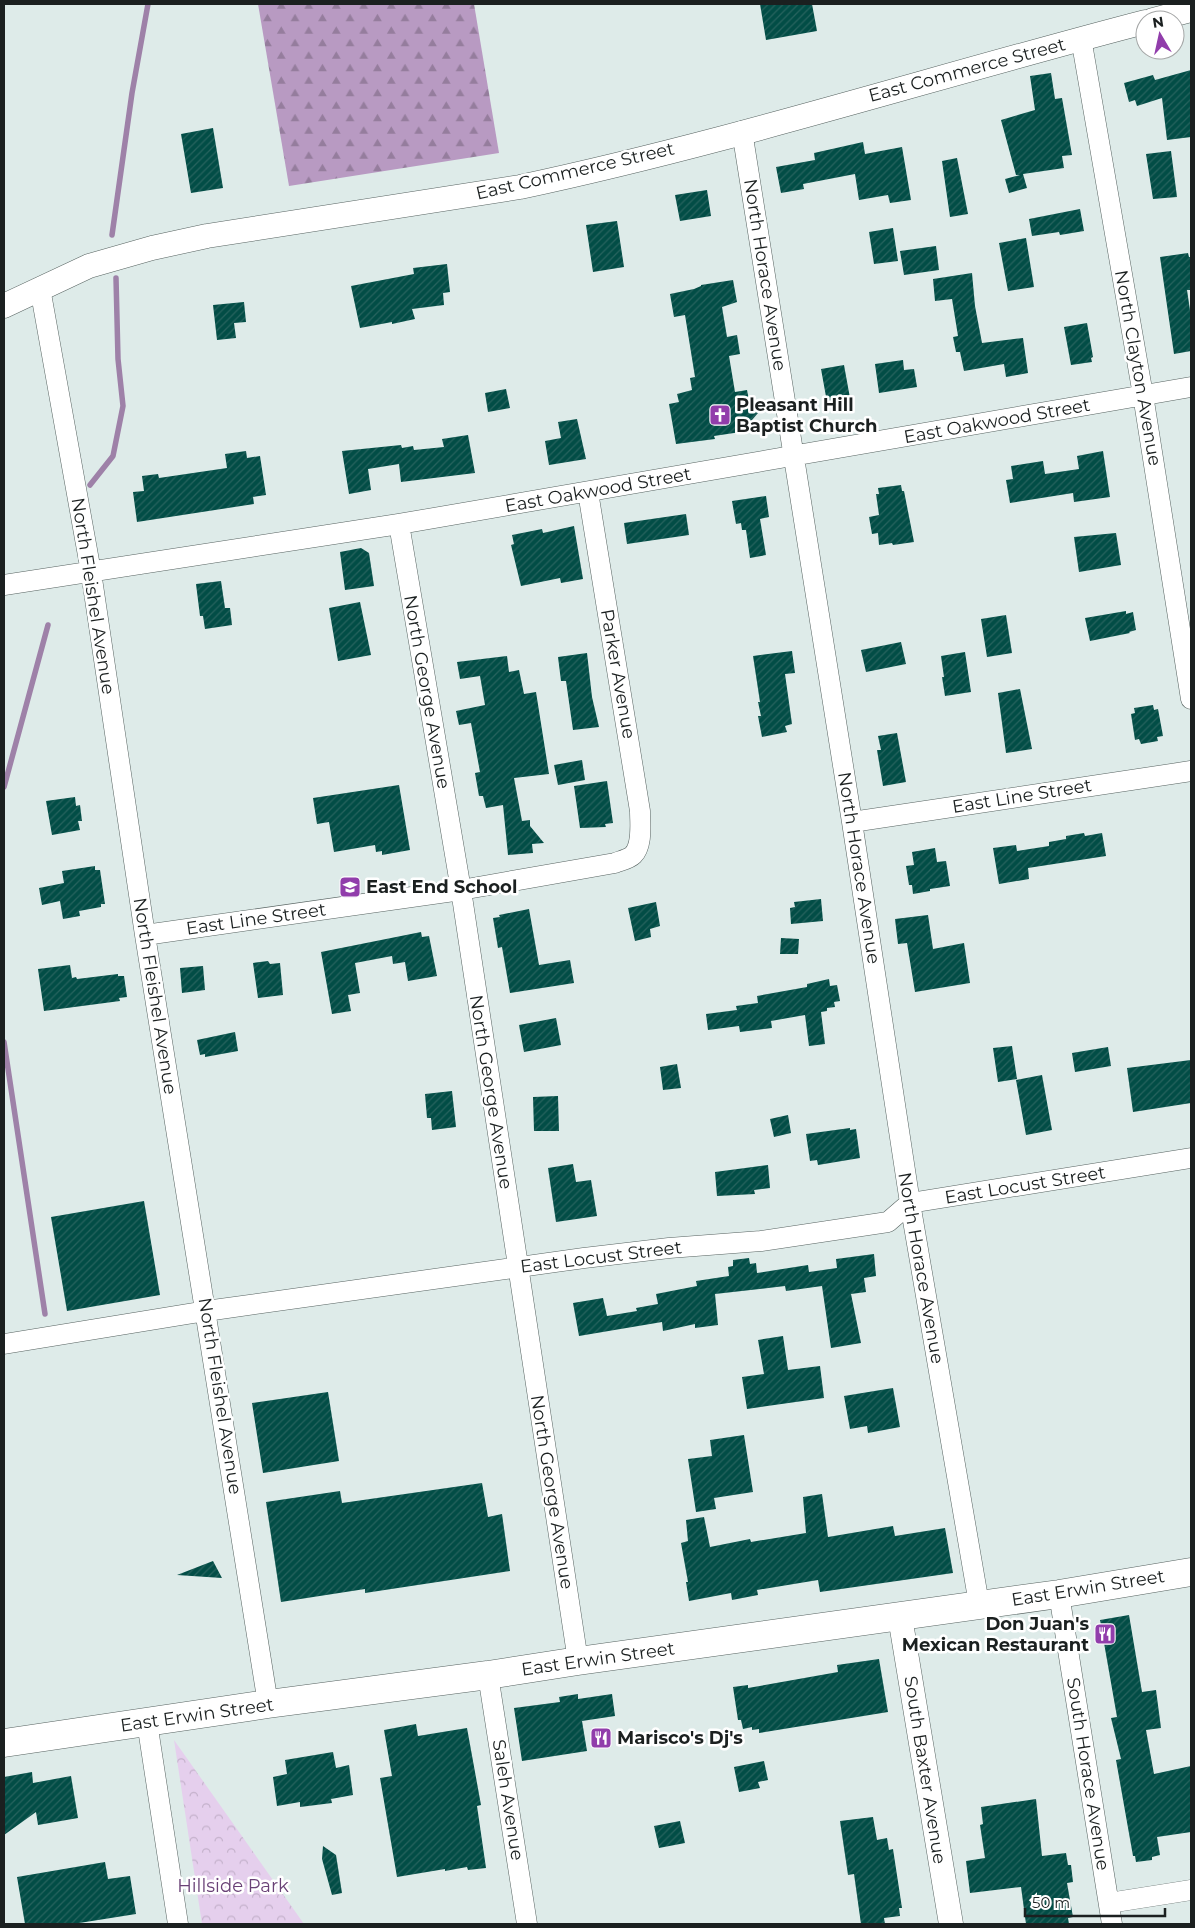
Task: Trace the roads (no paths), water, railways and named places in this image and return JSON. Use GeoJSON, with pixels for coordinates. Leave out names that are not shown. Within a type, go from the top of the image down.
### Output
{"type":"FeatureCollection","features":[{"type":"Feature","properties":{"kind":"main road","name":"East Erwin Street"},"geometry":{"type":"LineString","coordinates":[[4,1743],[268,1704],[488,1676],[578,1661],[900,1617],[979,1604],[1059,1594],[1191,1572]]}},
{"type":"Feature","properties":{"kind":"street","name":"East Commerce Street"},"geometry":{"type":"LineString","coordinates":[[4,304],[89,266],[152,248],[217,235],[520,187],[607,167],[1135,24]]}},
{"type":"Feature","properties":{"kind":"street","name":"North Clayton Avenue"},"geometry":{"type":"LineString","coordinates":[[1081,38],[1143,395],[1191,699]]}},
{"type":"Feature","properties":{"kind":"street","name":"North Horace Avenue"},"geometry":{"type":"LineString","coordinates":[[742,131],[852,822],[910,1203],[979,1604]]}},
{"type":"Feature","properties":{"kind":"street","name":"North Fleishel Avenue"},"geometry":{"type":"LineString","coordinates":[[40,288],[91,572],[145,934],[268,1704]]}},
{"type":"Feature","properties":{"kind":"street","name":"East Oakwood Street"},"geometry":{"type":"LineString","coordinates":[[4,585],[399,524],[1191,387]]}},
{"type":"Feature","properties":{"kind":"street","name":"Parker Avenue"},"geometry":{"type":"LineString","coordinates":[[588,492],[640,811],[637,848],[632,856]]}},
{"type":"Feature","properties":{"kind":"street","name":"North George Avenue"},"geometry":{"type":"LineString","coordinates":[[399,524],[461,890],[578,1661]]}},
{"type":"Feature","properties":{"kind":"street","name":"East Line Street"},"geometry":{"type":"LineString","coordinates":[[852,822],[1191,771]]}},
{"type":"Feature","properties":{"kind":"street","name":"East Line Street"},"geometry":{"type":"LineString","coordinates":[[145,934],[461,890],[615,863],[632,856]]}},
{"type":"Feature","properties":{"kind":"street","name":"East Locust Street"},"geometry":{"type":"LineString","coordinates":[[4,1344],[206,1311],[518,1267],[669,1248],[761,1241],[888,1222],[910,1203],[1191,1158]]}},
{"type":"Feature","properties":{"kind":"street","name":"South Horace Avenue"},"geometry":{"type":"LineString","coordinates":[[1059,1594],[1112,1924]]}},
{"type":"Feature","properties":{"kind":"street","name":"South Baxter Avenue"},"geometry":{"type":"LineString","coordinates":[[900,1617],[951,1924]]}},
{"type":"Feature","properties":{"kind":"street","name":"Saleh Avenue"},"geometry":{"type":"LineString","coordinates":[[488,1676],[527,1924]]}},
{"type":"Feature","properties":{"kind":"street"},"geometry":{"type":"LineString","coordinates":[[147,1722],[178,1924]]}},
{"type":"Feature","properties":{"kind":"street"},"geometry":{"type":"LineString","coordinates":[[1109,1903],[1191,1890]]}},
{"type":"Feature","properties":{"kind":"waterway"},"geometry":{"type":"LineString","coordinates":[[112,235],[132,93],[148,4]]}},
{"type":"Feature","properties":{"kind":"waterway"},"geometry":{"type":"LineString","coordinates":[[90,485],[113,456],[123,406],[118,359],[116,278]]}},
{"type":"Feature","properties":{"kind":"waterway"},"geometry":{"type":"LineString","coordinates":[[4,787],[48,625]]}},
{"type":"Feature","properties":{"kind":"waterway"},"geometry":{"type":"LineString","coordinates":[[4,1042],[45,1314]]}},
{"type":"Feature","properties":{"kind":"place","name":"Pleasant Hill Baptist Church"},"geometry":{"type":"Point","coordinates":[720,415]}},
{"type":"Feature","properties":{"kind":"place","name":"East End School"},"geometry":{"type":"Point","coordinates":[350,887]}},
{"type":"Feature","properties":{"kind":"place","name":"Don Juan's Mexican Restaurant"},"geometry":{"type":"Point","coordinates":[1105,1634]}},
{"type":"Feature","properties":{"kind":"place","name":"Marisco's Dj's"},"geometry":{"type":"Point","coordinates":[601,1738]}},
{"type":"Feature","properties":{"kind":"park label","name":"Hillside Park"},"geometry":{"type":"Point","coordinates":[233,1886]}}]}
